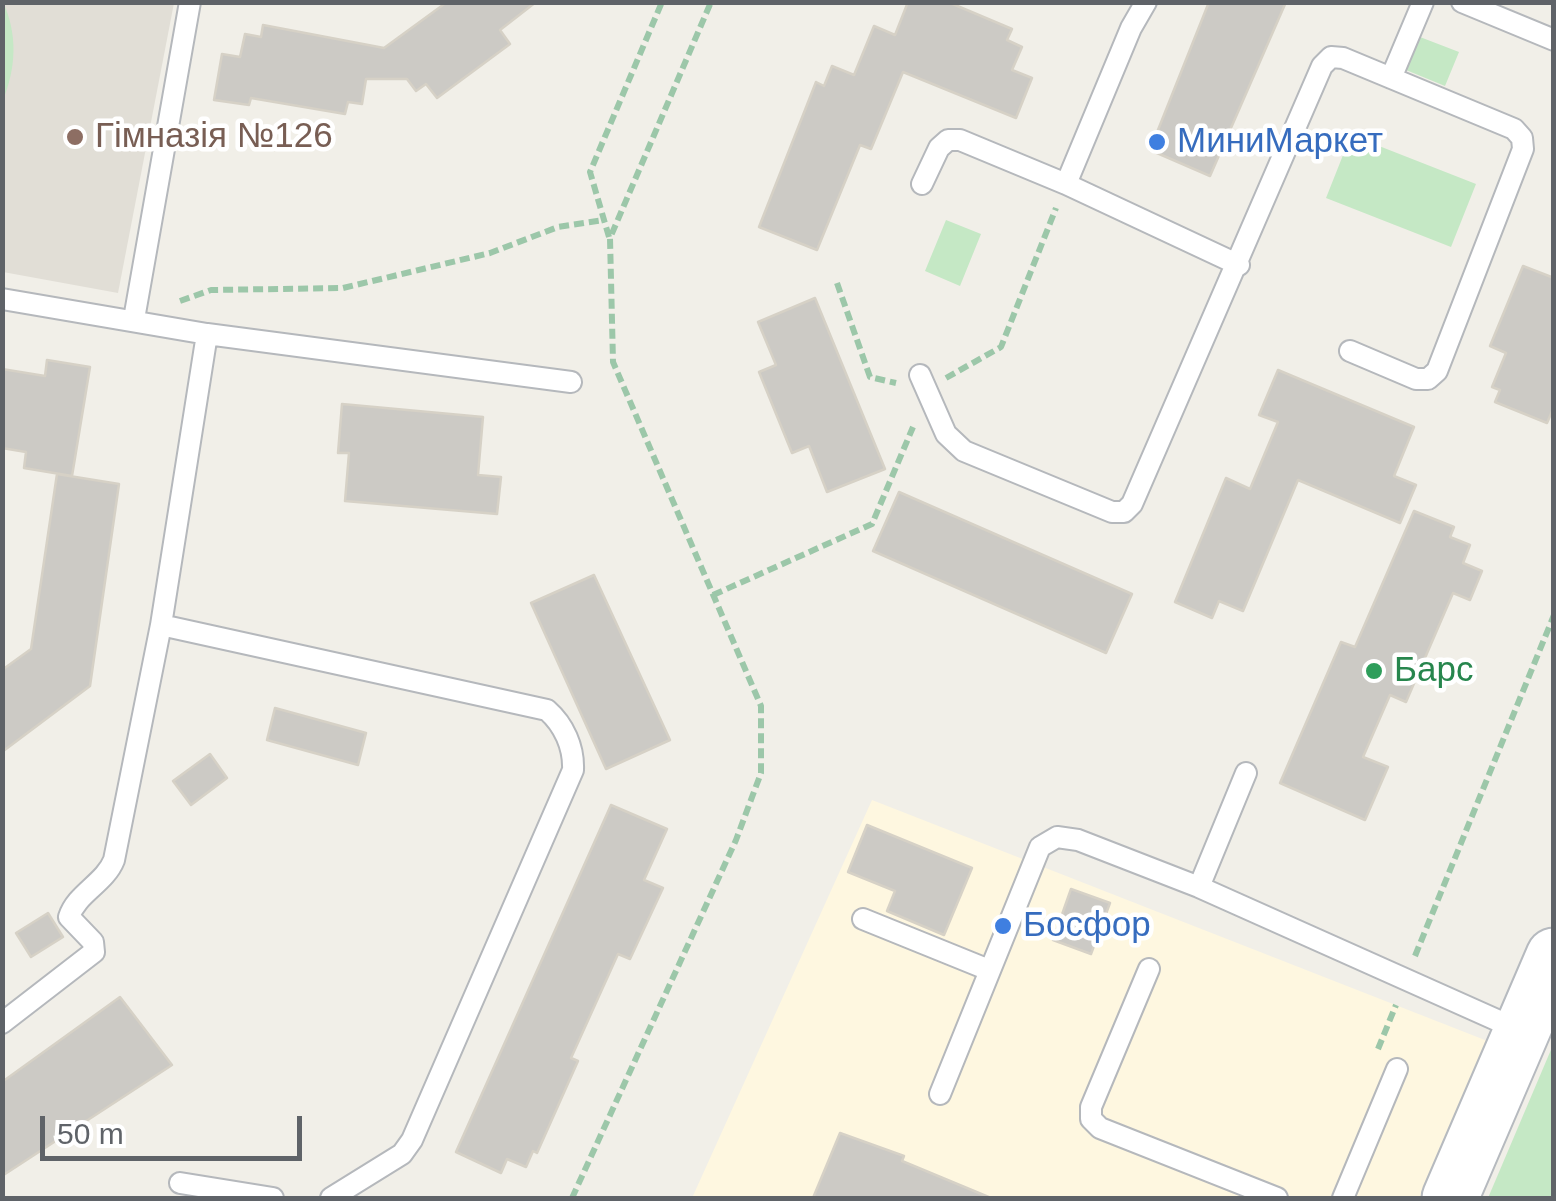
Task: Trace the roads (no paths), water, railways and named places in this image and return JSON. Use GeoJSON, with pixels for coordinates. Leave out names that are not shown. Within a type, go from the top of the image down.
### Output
{"type":"FeatureCollection","features":[{"type":"Feature","properties":{"kind":"street"},"geometry":{"type":"LineString","coordinates":[[1450,1198],[1554,956]]}},
{"type":"Feature","properties":{"kind":"lane"},"geometry":{"type":"LineString","coordinates":[[144,321],[190,2]]}},
{"type":"Feature","properties":{"kind":"lane"},"geometry":{"type":"LineString","coordinates":[[1066,184],[1131,28],[1146,2]]}},
{"type":"Feature","properties":{"kind":"lane"},"geometry":{"type":"LineString","coordinates":[[1392,78],[1423,2]]}},
{"type":"Feature","properties":{"kind":"lane"},"geometry":{"type":"LineString","coordinates":[[1462,2],[1554,40]]}},
{"type":"Feature","properties":{"kind":"lane"},"geometry":{"type":"LineString","coordinates":[[924,382],[946,434],[964,451],[1112,512],[1124,512],[1132,504],[1239,265],[1322,66],[1331,57],[1343,58],[1514,129],[1522,138],[1523,149],[1437,370],[1428,379],[1416,379],[1350,352]]}},
{"type":"Feature","properties":{"kind":"lane"},"geometry":{"type":"LineString","coordinates":[[922,184],[948,140],[960,140],[1066,184],[1239,265]]}},
{"type":"Feature","properties":{"kind":"lane"},"geometry":{"type":"LineString","coordinates":[[2,299],[207,334],[571,382]]}},
{"type":"Feature","properties":{"kind":"lane"},"geometry":{"type":"LineString","coordinates":[[2,1022],[94,952],[93,942],[69,917],[72,908],[109,873],[114,860],[161,625],[207,334]]}},
{"type":"Feature","properties":{"kind":"lane"},"geometry":{"type":"LineString","coordinates":[[161,625],[547,710],[559,720],[574,755],[573,770],[412,1140],[402,1154],[332,1198]]}},
{"type":"Feature","properties":{"kind":"lane"},"geometry":{"type":"LineString","coordinates":[[1199,887],[1246,773]]}},
{"type":"Feature","properties":{"kind":"lane"},"geometry":{"type":"LineString","coordinates":[[940,1094],[1040,847],[1057,838],[1078,840],[1199,887],[1522,1031]]}},
{"type":"Feature","properties":{"kind":"lane"},"geometry":{"type":"LineString","coordinates":[[862,919],[989,970]]}},
{"type":"Feature","properties":{"kind":"lane"},"geometry":{"type":"LineString","coordinates":[[1149,969],[1092,1107],[1092,1120],[1100,1128],[1277,1198]]}},
{"type":"Feature","properties":{"kind":"lane"},"geometry":{"type":"LineString","coordinates":[[1343,1198],[1397,1069]]}},
{"type":"Feature","properties":{"kind":"lane"},"geometry":{"type":"LineString","coordinates":[[180,1183],[273,1198]]}},
{"type":"Feature","properties":{"kind":"place","name":"Гімназія №126"},"geometry":{"type":"Point","coordinates":[75,137]}},
{"type":"Feature","properties":{"kind":"place","name":"МиниМаркет"},"geometry":{"type":"Point","coordinates":[1157,142]}},
{"type":"Feature","properties":{"kind":"place","name":"Барс"},"geometry":{"type":"Point","coordinates":[1374,671]}},
{"type":"Feature","properties":{"kind":"place","name":"Босфор"},"geometry":{"type":"Point","coordinates":[1003,926]}}]}
